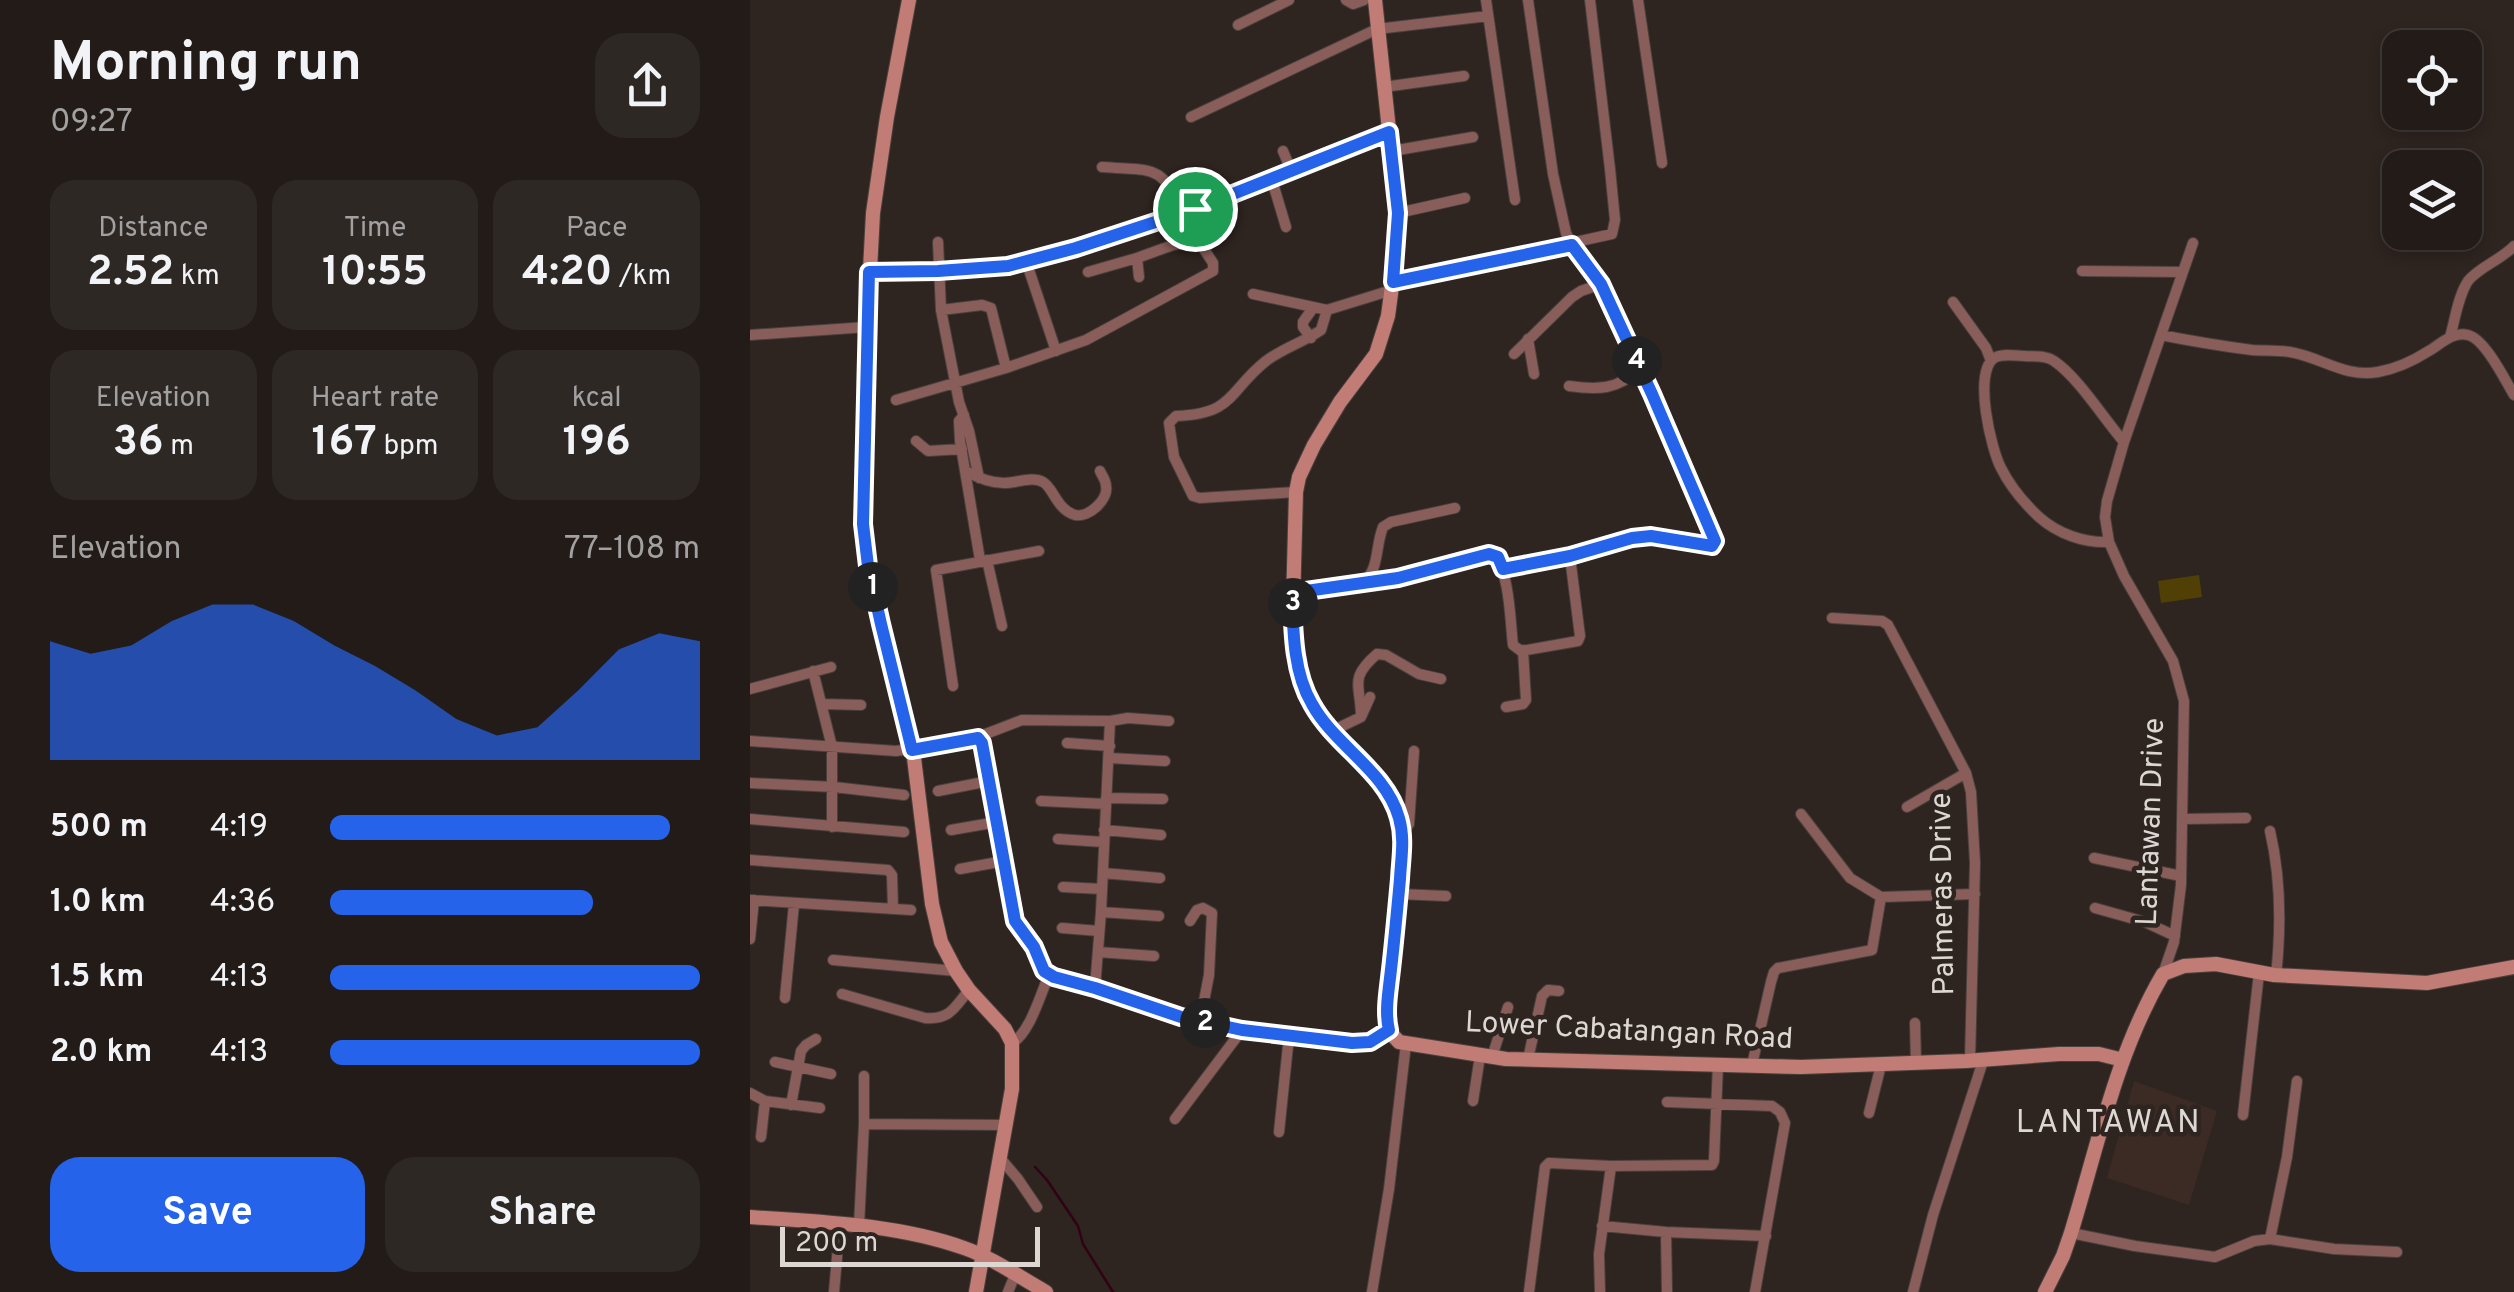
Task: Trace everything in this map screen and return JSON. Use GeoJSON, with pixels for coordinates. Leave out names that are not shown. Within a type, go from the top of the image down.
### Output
{"type":"FeatureCollection","features":[{"type":"Feature","properties":{"kind":"street"},"geometry":{"type":"LineString","coordinates":[[909,0],[880,167],[869,272],[863,524],[868,566],[912,750],[941,942],[969,990],[1005,1029],[1012,1043],[1014,1070],[976,1292]]}},
{"type":"Feature","properties":{"kind":"street"},"geometry":{"type":"LineString","coordinates":[[1238,25],[1289,0]]}},
{"type":"Feature","properties":{"kind":"street"},"geometry":{"type":"LineString","coordinates":[[1346,0],[1353,4],[1364,0]]}},
{"type":"Feature","properties":{"kind":"street"},"geometry":{"type":"LineString","coordinates":[[1372,1292],[1406,1044],[1389,1030],[1386,1012],[1402,833],[1392,801],[1381,784],[1313,707],[1296,654],[1292,593],[1299,477],[1340,402],[1376,354],[1393,286],[1398,213],[1375,0]]}},
{"type":"Feature","properties":{"kind":"street"},"geometry":{"type":"LineString","coordinates":[[1486,0],[1514,200]]}},
{"type":"Feature","properties":{"kind":"street"},"geometry":{"type":"LineString","coordinates":[[1503,569],[1570,556],[1632,538],[1672,539],[1703,546],[1712,546],[1715,541],[1601,284],[1572,245],[1561,218],[1528,0]]}},
{"type":"Feature","properties":{"kind":"street"},"geometry":{"type":"LineString","coordinates":[[1252,294],[1327,310],[1393,286],[1610,236],[1614,225],[1610,169],[1590,0]]}},
{"type":"Feature","properties":{"kind":"street"},"geometry":{"type":"LineString","coordinates":[[1638,0],[1662,163]]}},
{"type":"Feature","properties":{"kind":"street"},"geometry":{"type":"LineString","coordinates":[[1191,117],[1377,29],[1488,16]]}},
{"type":"Feature","properties":{"kind":"street"},"geometry":{"type":"LineString","coordinates":[[1384,88],[1464,76]]}},
{"type":"Feature","properties":{"kind":"street"},"geometry":{"type":"LineString","coordinates":[[869,272],[1008,266],[1076,248],[1184,212],[1389,132]]}},
{"type":"Feature","properties":{"kind":"street"},"geometry":{"type":"LineString","coordinates":[[1392,151],[1472,137]]}},
{"type":"Feature","properties":{"kind":"street"},"geometry":{"type":"LineString","coordinates":[[1283,151],[1291,170]]}},
{"type":"Feature","properties":{"kind":"street"},"geometry":{"type":"LineString","coordinates":[[896,400],[1086,340],[1211,273],[1214,263],[1166,180],[1154,171],[1102,167]]}},
{"type":"Feature","properties":{"kind":"street"},"geometry":{"type":"LineString","coordinates":[[1271,177],[1286,227]]}},
{"type":"Feature","properties":{"kind":"street"},"geometry":{"type":"LineString","coordinates":[[1398,213],[1464,198]]}},
{"type":"Feature","properties":{"kind":"street"},"geometry":{"type":"LineString","coordinates":[[1088,272],[1173,244],[1198,240]]}},
{"type":"Feature","properties":{"kind":"street"},"geometry":{"type":"LineString","coordinates":[[938,242],[941,310],[979,478]]}},
{"type":"Feature","properties":{"kind":"street","name":"Lantawan Drive"},"geometry":{"type":"LineString","coordinates":[[2045,1292],[2071,1233],[2123,1060],[2164,974],[2175,936],[2184,819],[2184,701],[2172,662],[2109,542],[2104,518],[2124,442],[2193,242]]}},
{"type":"Feature","properties":{"kind":"street"},"geometry":{"type":"LineString","coordinates":[[2450,336],[2470,278],[2503,258],[2514,246]]}},
{"type":"Feature","properties":{"kind":"street"},"geometry":{"type":"LineString","coordinates":[[1137,258],[1138,278]]}},
{"type":"Feature","properties":{"kind":"street"},"geometry":{"type":"LineString","coordinates":[[1026,261],[1056,351]]}},
{"type":"Feature","properties":{"kind":"street"},"geometry":{"type":"LineString","coordinates":[[2082,271],[2183,272]]}},
{"type":"Feature","properties":{"kind":"street"},"geometry":{"type":"LineString","coordinates":[[1514,354],[1572,298],[1601,284]]}},
{"type":"Feature","properties":{"kind":"street"},"geometry":{"type":"LineString","coordinates":[[1953,302],[1986,348],[1991,362]]}},
{"type":"Feature","properties":{"kind":"street"},"geometry":{"type":"LineString","coordinates":[[941,310],[982,305],[991,308],[1006,368]]}},
{"type":"Feature","properties":{"kind":"street"},"geometry":{"type":"LineString","coordinates":[[1310,338],[1303,327],[1312,308]]}},
{"type":"Feature","properties":{"kind":"street"},"geometry":{"type":"LineString","coordinates":[[1296,492],[1194,496],[1174,457],[1169,423],[1176,416],[1200,415],[1231,400],[1267,361],[1321,330],[1327,310]]}},
{"type":"Feature","properties":{"kind":"street"},"geometry":{"type":"LineString","coordinates":[[750,335],[867,327]]}},
{"type":"Feature","properties":{"kind":"street"},"geometry":{"type":"LineString","coordinates":[[2161,335],[2286,351],[2356,373],[2380,372],[2401,365],[2450,336],[2467,334],[2476,339],[2514,394]]}},
{"type":"Feature","properties":{"kind":"street"},"geometry":{"type":"LineString","coordinates":[[1528,339],[1534,374]]}},
{"type":"Feature","properties":{"kind":"street"},"geometry":{"type":"LineString","coordinates":[[2109,542],[2092,543],[2072,537],[2041,519],[2018,494],[2000,466],[1984,404],[1983,385],[1991,362],[1999,356],[2052,359],[2069,374],[2124,442]]}},
{"type":"Feature","properties":{"kind":"street"},"geometry":{"type":"LineString","coordinates":[[1569,386],[1611,387],[1629,380],[1640,368]]}},
{"type":"Feature","properties":{"kind":"street"},"geometry":{"type":"LineString","coordinates":[[964,415],[959,424],[966,472],[1002,626]]}},
{"type":"Feature","properties":{"kind":"street"},"geometry":{"type":"LineString","coordinates":[[916,441],[928,451],[962,449]]}},
{"type":"Feature","properties":{"kind":"street"},"geometry":{"type":"LineString","coordinates":[[966,472],[1004,483],[1040,480],[1066,510],[1081,516],[1105,494],[1107,486],[1100,471]]}},
{"type":"Feature","properties":{"kind":"street"},"geometry":{"type":"LineString","coordinates":[[1364,584],[1376,564],[1383,527],[1454,508]]}},
{"type":"Feature","properties":{"kind":"street"},"geometry":{"type":"LineString","coordinates":[[953,686],[936,570],[1039,551]]}},
{"type":"Feature","properties":{"kind":"street"},"geometry":{"type":"LineString","coordinates":[[1292,593],[1398,578],[1489,554],[1498,557],[1503,569],[1513,644],[1523,650],[1578,641],[1570,556]]}},
{"type":"Feature","properties":{"kind":"street","name":"Palmeras Drive"},"geometry":{"type":"LineString","coordinates":[[1832,618],[1882,621],[1888,625],[1966,773],[1971,792],[1971,967],[1977,1059],[1913,1292]]}},
{"type":"Feature","properties":{"kind":"street"},"geometry":{"type":"LineString","coordinates":[[1506,707],[1526,700],[1523,650]]}},
{"type":"Feature","properties":{"kind":"street"},"geometry":{"type":"LineString","coordinates":[[1361,717],[1358,674],[1377,654],[1386,655],[1418,674],[1442,680]]}},
{"type":"Feature","properties":{"kind":"street"},"geometry":{"type":"LineString","coordinates":[[750,689],[831,667]]}},
{"type":"Feature","properties":{"kind":"street"},"geometry":{"type":"LineString","coordinates":[[813,672],[832,748],[832,826]]}},
{"type":"Feature","properties":{"kind":"street"},"geometry":{"type":"LineString","coordinates":[[1332,731],[1361,717],[1370,697]]}},
{"type":"Feature","properties":{"kind":"street"},"geometry":{"type":"LineString","coordinates":[[822,704],[862,705]]}},
{"type":"Feature","properties":{"kind":"street"},"geometry":{"type":"LineString","coordinates":[[750,741],[896,751],[978,738],[1022,720],[1169,721]]}},
{"type":"Feature","properties":{"kind":"street"},"geometry":{"type":"LineString","coordinates":[[1095,988],[1110,721]]}},
{"type":"Feature","properties":{"kind":"street"},"geometry":{"type":"LineString","coordinates":[[978,738],[990,781],[1015,921],[1049,975],[1200,1022],[1242,1030],[1364,1043],[1389,1030]]}},
{"type":"Feature","properties":{"kind":"street"},"geometry":{"type":"LineString","coordinates":[[1067,743],[1165,761]]}},
{"type":"Feature","properties":{"kind":"street"},"geometry":{"type":"LineString","coordinates":[[1402,833],[1409,824],[1414,751]]}},
{"type":"Feature","properties":{"kind":"street"},"geometry":{"type":"LineString","coordinates":[[1908,808],[1966,773]]}},
{"type":"Feature","properties":{"kind":"street"},"geometry":{"type":"LineString","coordinates":[[938,791],[990,781]]}},
{"type":"Feature","properties":{"kind":"street"},"geometry":{"type":"LineString","coordinates":[[750,782],[834,786],[904,796]]}},
{"type":"Feature","properties":{"kind":"street"},"geometry":{"type":"LineString","coordinates":[[1040,801],[1164,799]]}},
{"type":"Feature","properties":{"kind":"street"},"geometry":{"type":"LineString","coordinates":[[1801,814],[1850,878],[1881,897],[1974,894]]}},
{"type":"Feature","properties":{"kind":"street"},"geometry":{"type":"LineString","coordinates":[[2184,819],[2246,818]]}},
{"type":"Feature","properties":{"kind":"street"},"geometry":{"type":"LineString","coordinates":[[750,819],[904,832]]}},
{"type":"Feature","properties":{"kind":"street"},"geometry":{"type":"LineString","coordinates":[[951,830],[997,822]]}},
{"type":"Feature","properties":{"kind":"street"},"geometry":{"type":"LineString","coordinates":[[2270,832],[2280,939],[2276,976]]}},
{"type":"Feature","properties":{"kind":"street"},"geometry":{"type":"LineString","coordinates":[[1058,840],[1161,835]]}},
{"type":"Feature","properties":{"kind":"street"},"geometry":{"type":"LineString","coordinates":[[2094,858],[2181,876]]}},
{"type":"Feature","properties":{"kind":"street"},"geometry":{"type":"LineString","coordinates":[[750,860],[888,870],[892,875],[893,909]]}},
{"type":"Feature","properties":{"kind":"street"},"geometry":{"type":"LineString","coordinates":[[960,868],[1004,862]]}},
{"type":"Feature","properties":{"kind":"street"},"geometry":{"type":"LineString","coordinates":[[1102,874],[1160,878]]}},
{"type":"Feature","properties":{"kind":"street"},"geometry":{"type":"LineString","coordinates":[[1063,887],[1102,889]]}},
{"type":"Feature","properties":{"kind":"street"},"geometry":{"type":"LineString","coordinates":[[1399,894],[1446,896]]}},
{"type":"Feature","properties":{"kind":"street"},"geometry":{"type":"LineString","coordinates":[[1752,1065],[1774,972],[1778,968],[1872,950],[1881,897]]}},
{"type":"Feature","properties":{"kind":"street"},"geometry":{"type":"LineString","coordinates":[[750,939],[752,900],[911,910]]}},
{"type":"Feature","properties":{"kind":"street"},"geometry":{"type":"LineString","coordinates":[[785,998],[794,904]]}},
{"type":"Feature","properties":{"kind":"street"},"geometry":{"type":"LineString","coordinates":[[1190,922],[1197,910],[1204,908],[1212,913],[1210,975],[1200,1022]]}},
{"type":"Feature","properties":{"kind":"street"},"geometry":{"type":"LineString","coordinates":[[2094,908],[2145,922],[2175,936]]}},
{"type":"Feature","properties":{"kind":"street"},"geometry":{"type":"LineString","coordinates":[[1102,912],[1159,916]]}},
{"type":"Feature","properties":{"kind":"street"},"geometry":{"type":"LineString","coordinates":[[1062,928],[1099,931]]}},
{"type":"Feature","properties":{"kind":"street"},"geometry":{"type":"LineString","coordinates":[[1098,952],[1154,956]]}},
{"type":"Feature","properties":{"kind":"street"},"geometry":{"type":"LineString","coordinates":[[833,960],[956,971]]}},
{"type":"Feature","properties":{"kind":"street"},"geometry":{"type":"LineString","coordinates":[[2164,974],[2173,968],[2216,964],[2276,976],[2427,982],[2514,967]]}},
{"type":"Feature","properties":{"kind":"street"},"geometry":{"type":"LineString","coordinates":[[2243,1115],[2258,972]]}},
{"type":"Feature","properties":{"kind":"street"},"geometry":{"type":"LineString","coordinates":[[1012,1043],[1022,1036],[1049,975]]}},
{"type":"Feature","properties":{"kind":"street"},"geometry":{"type":"LineString","coordinates":[[842,994],[936,1019],[946,1016],[969,990]]}},
{"type":"Feature","properties":{"kind":"street"},"geometry":{"type":"LineString","coordinates":[[1528,1060],[1542,996],[1548,990],[1558,991]]}},
{"type":"Feature","properties":{"kind":"street"},"geometry":{"type":"LineString","coordinates":[[1474,1101],[1486,1056],[1508,1007]]}},
{"type":"Feature","properties":{"kind":"street"},"geometry":{"type":"LineString","coordinates":[[1915,1022],[1916,1063]]}},
{"type":"Feature","properties":{"kind":"street"},"geometry":{"type":"LineString","coordinates":[[1175,1119],[1242,1030]]}},
{"type":"Feature","properties":{"kind":"street"},"geometry":{"type":"LineString","coordinates":[[1279,1132],[1289,1036]]}},
{"type":"Feature","properties":{"kind":"street"},"geometry":{"type":"LineString","coordinates":[[791,1105],[803,1048],[816,1039]]}},
{"type":"Feature","properties":{"kind":"street","name":"Lower Cabatangan Road"},"geometry":{"type":"LineString","coordinates":[[1406,1044],[1528,1060],[1801,1067],[2084,1053],[2123,1060]]}},
{"type":"Feature","properties":{"kind":"street"},"geometry":{"type":"LineString","coordinates":[[775,1062],[831,1074]]}},
{"type":"Feature","properties":{"kind":"street"},"geometry":{"type":"LineString","coordinates":[[1529,1292],[1549,1163],[1712,1165],[1718,1064]]}},
{"type":"Feature","properties":{"kind":"street"},"geometry":{"type":"LineString","coordinates":[[1868,1113],[1881,1065]]}},
{"type":"Feature","properties":{"kind":"street"},"geometry":{"type":"LineString","coordinates":[[859,1226],[864,1076]]}},
{"type":"Feature","properties":{"kind":"street"},"geometry":{"type":"LineString","coordinates":[[2270,1239],[2288,1157],[2297,1082]]}},
{"type":"Feature","properties":{"kind":"street"},"geometry":{"type":"LineString","coordinates":[[750,1093],[765,1102],[820,1108]]}},
{"type":"Feature","properties":{"kind":"street"},"geometry":{"type":"LineString","coordinates":[[762,1137],[765,1102]]}},
{"type":"Feature","properties":{"kind":"street"},"geometry":{"type":"LineString","coordinates":[[1667,1102],[1772,1106],[1785,1122],[1755,1292]]}},
{"type":"Feature","properties":{"kind":"street"},"geometry":{"type":"LineString","coordinates":[[864,1124],[1006,1125]]}},
{"type":"Feature","properties":{"kind":"street"},"geometry":{"type":"LineString","coordinates":[[1001,1159],[1037,1207]]}},
{"type":"Feature","properties":{"kind":"street"},"geometry":{"type":"LineString","coordinates":[[1600,1292],[1599,1254],[1611,1166]]}},
{"type":"Feature","properties":{"kind":"street"},"geometry":{"type":"LineString","coordinates":[[750,1217],[840,1223],[928,1238],[983,1256],[1046,1292]]}},
{"type":"Feature","properties":{"kind":"street"},"geometry":{"type":"LineString","coordinates":[[834,1292],[840,1223]]}},
{"type":"Feature","properties":{"kind":"street"},"geometry":{"type":"LineString","coordinates":[[1602,1226],[1766,1236]]}},
{"type":"Feature","properties":{"kind":"street"},"geometry":{"type":"LineString","coordinates":[[1666,1232],[1668,1292]]}},
{"type":"Feature","properties":{"kind":"street"},"geometry":{"type":"LineString","coordinates":[[2071,1233],[2215,1256],[2270,1239],[2334,1249],[2397,1252]]}},
{"type":"Feature","properties":{"kind":"street"},"geometry":{"type":"LineString","coordinates":[[1008,1292],[1015,1275]]}},
{"type":"Feature","properties":{"kind":"shaded area"},"geometry":{"type":"Polygon","coordinates":[[[2199,575],[2202,597],[2161,603],[2158,581],[2199,575]]]}},
{"type":"Feature","properties":{"kind":"shaded area"},"geometry":{"type":"Polygon","coordinates":[[[2134,1081],[2217,1111],[2189,1205],[2107,1178],[2134,1081]]]}},
{"type":"Feature","properties":{"kind":"waterway"},"geometry":{"type":"LineString","coordinates":[[1035,1167],[1078,1226],[1083,1244],[1113,1292]]}},
{"type":"Feature","properties":{"kind":"district","name":"LANTAWAN"},"geometry":{"type":"Point","coordinates":[2109,1124]}},
{"type":"Feature","properties":{"kind":"route"},"geometry":{"type":"LineString","coordinates":[[1389,132],[1398,213],[1393,282],[1572,245],[1601,284],[1714,535],[1712,546],[1651,536],[1632,538],[1570,556],[1503,569],[1498,557],[1489,554],[1398,578],[1292,593],[1296,654],[1307,695],[1332,731],[1381,784],[1398,814],[1402,833],[1386,1012],[1389,1030],[1370,1042],[1278,1035],[1200,1022],[1044,971],[1034,947],[1015,921],[982,743],[978,738],[912,750],[868,566],[862,505],[869,272],[1008,266],[1195,209],[1389,132]]}}]}
